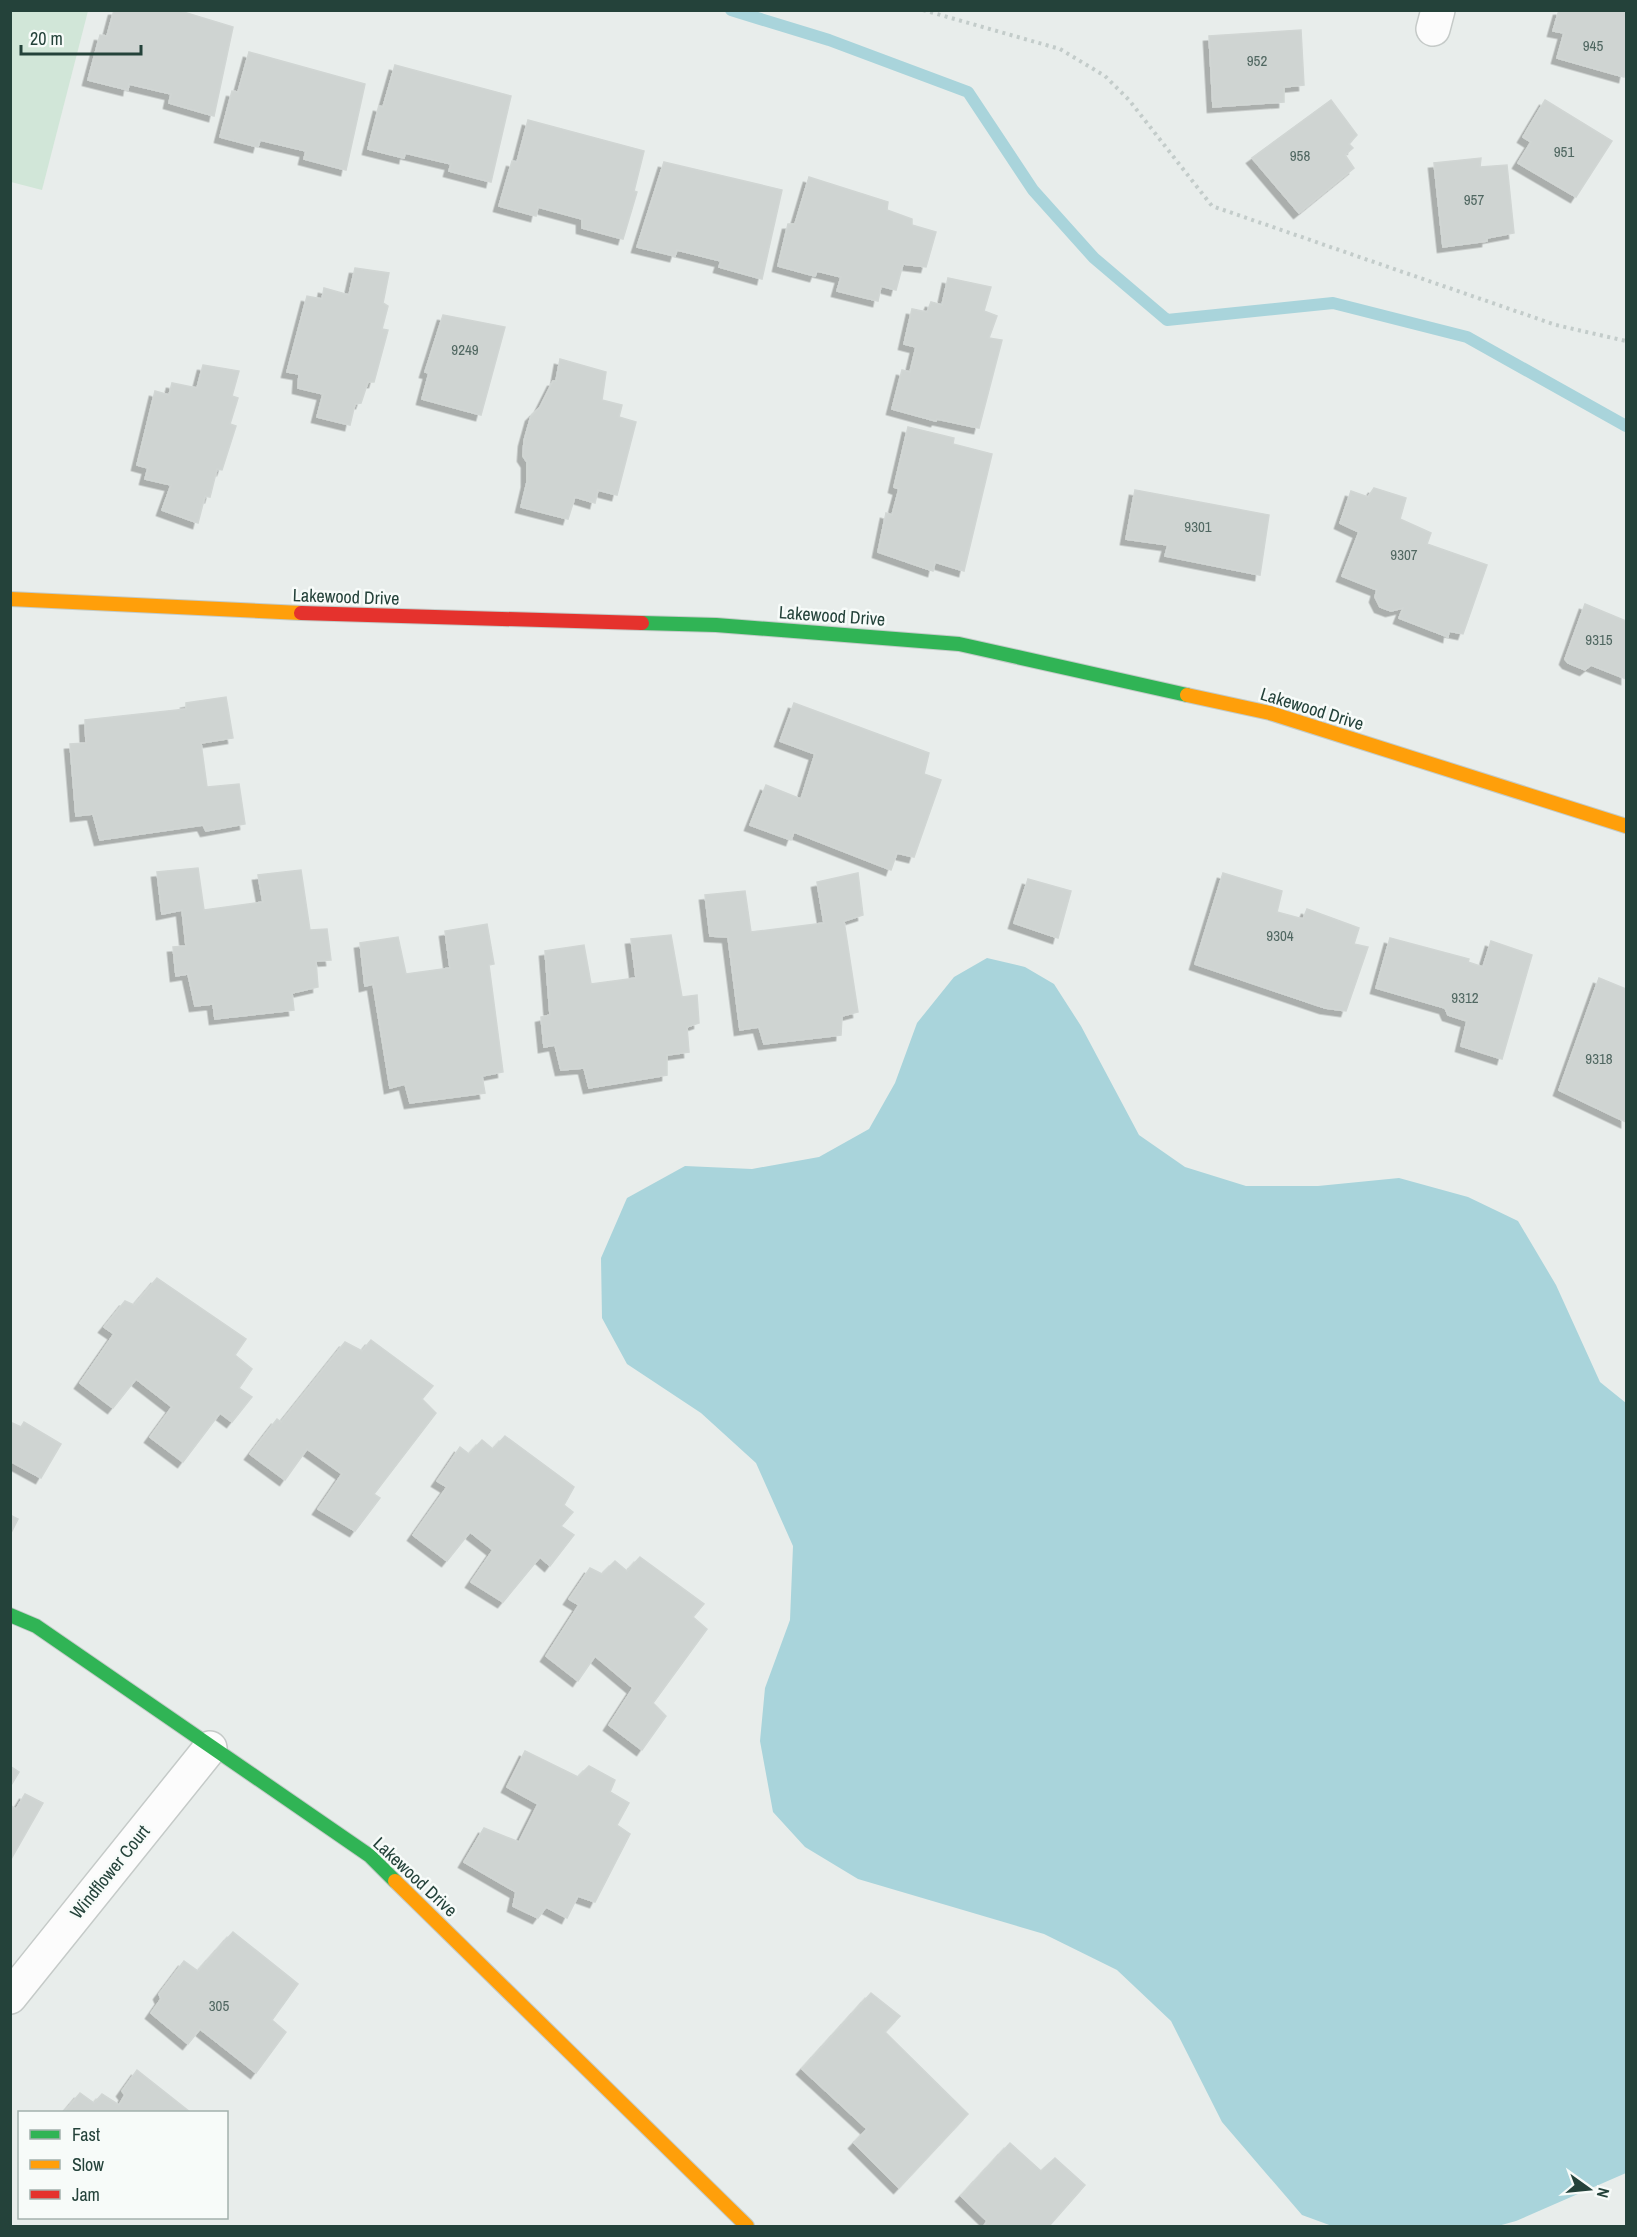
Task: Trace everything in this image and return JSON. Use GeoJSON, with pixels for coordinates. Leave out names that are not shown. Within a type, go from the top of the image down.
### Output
{"type":"FeatureCollection","features":[{"type":"Feature","properties":{"kind":"street","name":"Lakewood Drive"},"geometry":{"type":"LineString","coordinates":[[10,598],[302,614],[716,625],[959,644],[1270,713],[1626,826]]}},
{"type":"Feature","properties":{"kind":"street","name":"Lakewood Drive"},"geometry":{"type":"LineString","coordinates":[[10,1615],[36,1626],[370,1856],[747,2226]]}},
{"type":"Feature","properties":{"kind":"street","name":"Windflower Court"},"geometry":{"type":"LineString","coordinates":[[10,1997],[210,1748]]}},
{"type":"Feature","properties":{"kind":"path"},"geometry":{"type":"LineString","coordinates":[[923,10],[1060,49],[1104,76],[1129,100],[1212,206],[1556,325],[1626,341]]}},
{"type":"Feature","properties":{"kind":"green space"},"geometry":{"type":"Polygon","coordinates":[[[11,10],[88,11],[42,190],[11,182],[11,10]]]}},
{"type":"Feature","properties":{"kind":"water"},"geometry":{"type":"Polygon","coordinates":[[[987,958],[1025,967],[1054,984],[1081,1026],[1139,1135],[1185,1167],[1246,1186],[1318,1186],[1399,1178],[1468,1197],[1518,1221],[1556,1285],[1600,1382],[1626,1403],[1626,2173],[1516,2221],[1498,2226],[1332,2226],[1302,2215],[1222,2122],[1171,2021],[1117,1970],[1044,1934],[858,1879],[805,1847],[773,1812],[760,1741],[765,1688],[790,1620],[793,1546],[756,1463],[701,1413],[627,1364],[602,1318],[601,1258],[627,1198],[685,1166],[752,1169],[819,1157],[869,1129],[895,1083],[917,1023],[954,977],[987,958]]]}},
{"type":"Feature","properties":{"kind":"building"},"geometry":{"type":"Polygon","coordinates":[[[114,10],[177,10],[233,27],[214,116],[169,103],[171,94],[129,84],[128,90],[88,80],[100,35],[107,36],[114,10]]]}},
{"type":"Feature","properties":{"kind":"building"},"geometry":{"type":"Polygon","coordinates":[[[1559,10],[1626,10],[1624,77],[1557,58],[1564,33],[1553,31],[1559,10]]]}},
{"type":"Feature","properties":{"kind":"building"},"geometry":{"type":"Polygon","coordinates":[[[1301,30],[1304,85],[1284,87],[1284,102],[1213,107],[1209,36],[1301,30]]]}},
{"type":"Feature","properties":{"kind":"building"},"geometry":{"type":"Polygon","coordinates":[[[249,52],[365,84],[346,170],[304,159],[306,151],[260,140],[258,147],[220,137],[232,91],[238,92],[249,52]]]}},
{"type":"Feature","properties":{"kind":"building"},"geometry":{"type":"Polygon","coordinates":[[[395,65],[511,96],[491,182],[449,171],[451,164],[405,153],[404,158],[368,149],[379,106],[383,107],[395,65]]]}},
{"type":"Feature","properties":{"kind":"building"},"geometry":{"type":"Polygon","coordinates":[[[1331,100],[1357,135],[1349,144],[1353,148],[1345,155],[1354,168],[1299,213],[1252,158],[1331,100]]]}},
{"type":"Feature","properties":{"kind":"building"},"geometry":{"type":"Polygon","coordinates":[[[1545,100],[1612,141],[1576,197],[1518,163],[1531,142],[1523,137],[1545,100]]]}},
{"type":"Feature","properties":{"kind":"building"},"geometry":{"type":"Polygon","coordinates":[[[528,120],[644,151],[634,191],[637,192],[623,239],[582,228],[582,219],[538,207],[536,216],[499,206],[512,161],[517,162],[528,120]]]}},
{"type":"Feature","properties":{"kind":"building"},"geometry":{"type":"Polygon","coordinates":[[[1481,158],[1480,167],[1507,165],[1514,233],[1487,238],[1487,241],[1443,247],[1434,163],[1481,158]]]}},
{"type":"Feature","properties":{"kind":"building"},"geometry":{"type":"Polygon","coordinates":[[[664,162],[782,190],[762,279],[719,267],[721,261],[677,250],[675,256],[637,247],[664,162]]]}},
{"type":"Feature","properties":{"kind":"building"},"geometry":{"type":"Polygon","coordinates":[[[809,177],[888,202],[887,210],[912,219],[912,225],[936,232],[926,267],[903,264],[896,290],[881,286],[878,301],[837,291],[841,277],[817,271],[815,276],[778,266],[788,224],[795,224],[809,177]]]}},
{"type":"Feature","properties":{"kind":"building"},"geometry":{"type":"Polygon","coordinates":[[[355,268],[389,273],[383,303],[388,306],[382,329],[388,330],[374,382],[368,382],[361,403],[355,404],[350,425],[317,417],[323,394],[298,388],[299,374],[287,372],[307,296],[322,299],[324,288],[349,295],[355,268]]]}},
{"type":"Feature","properties":{"kind":"building"},"geometry":{"type":"Polygon","coordinates":[[[948,278],[991,287],[984,311],[997,316],[989,338],[1002,340],[979,428],[937,419],[936,421],[892,409],[902,370],[910,372],[916,347],[904,344],[912,309],[927,312],[931,302],[942,305],[948,278]]]}},
{"type":"Feature","properties":{"kind":"building"},"geometry":{"type":"Polygon","coordinates":[[[443,315],[505,327],[481,415],[422,399],[429,373],[425,372],[443,315]]]}},
{"type":"Feature","properties":{"kind":"building"},"geometry":{"type":"Polygon","coordinates":[[[560,359],[606,372],[602,400],[622,405],[619,417],[636,422],[617,495],[598,490],[595,503],[575,497],[568,519],[521,507],[527,482],[527,462],[523,456],[524,441],[531,416],[540,407],[553,381],[556,381],[560,359]]]}},
{"type":"Feature","properties":{"kind":"building"},"geometry":{"type":"Polygon","coordinates":[[[203,365],[239,371],[232,396],[238,398],[230,424],[236,426],[222,470],[217,469],[210,497],[205,496],[198,523],[162,510],[171,485],[145,479],[148,468],[137,465],[155,391],[169,395],[172,383],[197,388],[203,365]]]}},
{"type":"Feature","properties":{"kind":"building"},"geometry":{"type":"Polygon","coordinates":[[[908,427],[954,438],[953,444],[992,454],[964,571],[935,562],[933,571],[878,552],[886,513],[892,515],[899,489],[894,487],[908,427]]]}},
{"type":"Feature","properties":{"kind":"building"},"geometry":{"type":"Polygon","coordinates":[[[1374,488],[1406,498],[1400,519],[1431,533],[1427,544],[1487,565],[1463,634],[1449,631],[1448,637],[1399,618],[1403,608],[1391,611],[1380,607],[1375,597],[1377,590],[1342,576],[1359,532],[1340,523],[1351,491],[1368,497],[1374,488]]]}},
{"type":"Feature","properties":{"kind":"building"},"geometry":{"type":"Polygon","coordinates":[[[1135,490],[1269,515],[1260,575],[1165,556],[1168,545],[1126,539],[1135,490]]]}},
{"type":"Feature","properties":{"kind":"building"},"geometry":{"type":"Polygon","coordinates":[[[1585,604],[1626,621],[1626,679],[1591,665],[1585,670],[1568,663],[1565,659],[1585,604]]]}},
{"type":"Feature","properties":{"kind":"building"},"geometry":{"type":"Polygon","coordinates":[[[226,697],[233,738],[201,743],[207,787],[239,784],[245,824],[206,831],[203,825],[100,840],[93,814],[76,816],[70,744],[86,743],[85,720],[186,709],[186,703],[226,697]]]}},
{"type":"Feature","properties":{"kind":"building"},"geometry":{"type":"Polygon","coordinates":[[[794,703],[929,753],[924,774],[941,780],[914,857],[897,853],[891,870],[794,832],[791,840],[750,825],[766,785],[801,799],[815,754],[780,741],[794,703]]]}},
{"type":"Feature","properties":{"kind":"building"},"geometry":{"type":"Polygon","coordinates":[[[198,868],[204,910],[263,902],[258,875],[301,870],[310,930],[327,929],[331,960],[316,961],[318,987],[292,993],[294,1010],[215,1019],[213,1004],[195,1006],[188,974],[176,976],[173,947],[186,946],[182,910],[162,914],[157,872],[198,868]]]}},
{"type":"Feature","properties":{"kind":"building"},"geometry":{"type":"Polygon","coordinates":[[[858,873],[863,915],[844,921],[858,1012],[842,1016],[841,1035],[764,1044],[759,1027],[740,1030],[728,937],[710,936],[705,895],[745,891],[751,932],[824,923],[817,882],[858,873]]]}},
{"type":"Feature","properties":{"kind":"building"},"geometry":{"type":"Polygon","coordinates":[[[1223,873],[1282,891],[1277,912],[1303,919],[1307,909],[1359,928],[1354,944],[1368,947],[1346,1011],[1325,1008],[1195,964],[1223,873]]]}},
{"type":"Feature","properties":{"kind":"building"},"geometry":{"type":"Polygon","coordinates":[[[1028,879],[1071,891],[1058,938],[1014,923],[1028,879]]]}},
{"type":"Feature","properties":{"kind":"building"},"geometry":{"type":"Polygon","coordinates":[[[487,924],[494,964],[489,965],[503,1072],[482,1076],[485,1093],[410,1103],[405,1084],[390,1088],[373,984],[365,986],[360,943],[398,937],[406,974],[450,968],[445,931],[487,924]]]}},
{"type":"Feature","properties":{"kind":"building"},"geometry":{"type":"Polygon","coordinates":[[[671,935],[682,997],[697,995],[699,1023],[687,1027],[689,1052],[667,1055],[667,1075],[589,1088],[584,1068],[561,1070],[555,1045],[544,1047],[541,1017],[550,1015],[545,951],[584,945],[591,984],[636,978],[631,939],[671,935]]]}},
{"type":"Feature","properties":{"kind":"building"},"geometry":{"type":"Polygon","coordinates":[[[1390,938],[1469,959],[1468,962],[1483,967],[1491,941],[1532,955],[1502,1059],[1461,1046],[1467,1021],[1448,1015],[1445,1008],[1376,988],[1390,938]]]}},
{"type":"Feature","properties":{"kind":"building"},"geometry":{"type":"Polygon","coordinates":[[[1599,978],[1626,989],[1626,1122],[1559,1090],[1599,978]]]}},
{"type":"Feature","properties":{"kind":"building"},"geometry":{"type":"Polygon","coordinates":[[[157,1278],[246,1339],[235,1355],[252,1369],[239,1388],[252,1397],[232,1422],[220,1413],[183,1462],[150,1437],[172,1407],[136,1379],[113,1408],[80,1383],[114,1334],[104,1327],[125,1301],[134,1305],[157,1278]]]}},
{"type":"Feature","properties":{"kind":"building"},"geometry":{"type":"Polygon","coordinates":[[[371,1340],[433,1386],[422,1399],[436,1413],[374,1494],[380,1498],[355,1531],[318,1509],[342,1474],[307,1449],[285,1480],[250,1454],[277,1419],[281,1422],[345,1342],[362,1351],[371,1340]]]}},
{"type":"Feature","properties":{"kind":"building"},"geometry":{"type":"Polygon","coordinates":[[[10,1422],[21,1427],[24,1422],[61,1444],[41,1478],[10,1461],[10,1422]]]}},
{"type":"Feature","properties":{"kind":"building"},"geometry":{"type":"Polygon","coordinates":[[[505,1436],[574,1487],[564,1505],[573,1512],[561,1526],[574,1535],[550,1566],[540,1557],[503,1602],[471,1582],[493,1550],[470,1532],[447,1561],[413,1535],[447,1487],[437,1481],[460,1447],[469,1454],[482,1440],[493,1449],[505,1436]]]}},
{"type":"Feature","properties":{"kind":"building"},"geometry":{"type":"Polygon","coordinates":[[[10,1515],[18,1519],[10,1535],[10,1515]]]}},
{"type":"Feature","properties":{"kind":"building"},"geometry":{"type":"Polygon","coordinates":[[[640,1557],[704,1604],[693,1617],[707,1629],[653,1703],[666,1716],[642,1750],[609,1725],[633,1688],[595,1656],[578,1681],[546,1656],[579,1605],[569,1599],[590,1568],[602,1574],[615,1561],[627,1571],[640,1557]]]}},
{"type":"Feature","properties":{"kind":"building"},"geometry":{"type":"Polygon","coordinates":[[[525,1751],[578,1777],[589,1766],[615,1780],[610,1792],[629,1803],[617,1825],[630,1834],[595,1902],[578,1896],[567,1918],[546,1907],[538,1918],[513,1906],[516,1892],[464,1862],[484,1828],[519,1842],[538,1804],[507,1787],[525,1751]]]}},
{"type":"Feature","properties":{"kind":"building"},"geometry":{"type":"Polygon","coordinates":[[[10,1766],[19,1772],[10,1787],[10,1766]]]}},
{"type":"Feature","properties":{"kind":"building"},"geometry":{"type":"Polygon","coordinates":[[[25,1794],[43,1803],[10,1861],[10,1805],[16,1809],[25,1794]]]}},
{"type":"Feature","properties":{"kind":"building"},"geometry":{"type":"Polygon","coordinates":[[[233,1932],[298,1984],[272,2020],[286,2032],[256,2073],[200,2029],[188,2044],[151,2013],[161,1999],[159,1994],[184,1961],[198,1971],[233,1932]]]}},
{"type":"Feature","properties":{"kind":"building"},"geometry":{"type":"Polygon","coordinates":[[[871,1993],[900,2016],[885,2032],[968,2114],[899,2188],[854,2143],[867,2129],[802,2069],[871,1993]]]}},
{"type":"Feature","properties":{"kind":"building"},"geometry":{"type":"Polygon","coordinates":[[[137,2070],[189,2111],[65,2111],[80,2093],[94,2103],[102,2094],[119,2105],[125,2095],[122,2091],[137,2070]]]}},
{"type":"Feature","properties":{"kind":"building"},"geometry":{"type":"Polygon","coordinates":[[[1010,2143],[1041,2171],[1055,2158],[1085,2185],[1049,2226],[984,2226],[987,2221],[961,2196],[1010,2143]]]}},
{"type":"Feature","properties":{"kind":"waterway"},"geometry":{"type":"LineString","coordinates":[[731,10],[829,40],[968,92],[1033,190],[1094,258],[1167,320],[1333,303],[1467,337],[1626,426]]}},
{"type":"Feature","properties":{"kind":"traffic: fast"},"geometry":{"type":"LineString","coordinates":[[642,623],[716,625],[959,644],[1187,695]]}},
{"type":"Feature","properties":{"kind":"traffic: fast"},"geometry":{"type":"LineString","coordinates":[[10,1615],[36,1626],[370,1856],[395,1881]]}},
{"type":"Feature","properties":{"kind":"traffic: slow"},"geometry":{"type":"LineString","coordinates":[[10,599],[301,613]]}},
{"type":"Feature","properties":{"kind":"traffic: slow"},"geometry":{"type":"LineString","coordinates":[[1187,695],[1270,713],[1626,826]]}},
{"type":"Feature","properties":{"kind":"traffic: slow"},"geometry":{"type":"LineString","coordinates":[[395,1881],[747,2226]]}},
{"type":"Feature","properties":{"kind":"traffic: jam"},"geometry":{"type":"LineString","coordinates":[[301,613],[642,623]]}}]}
